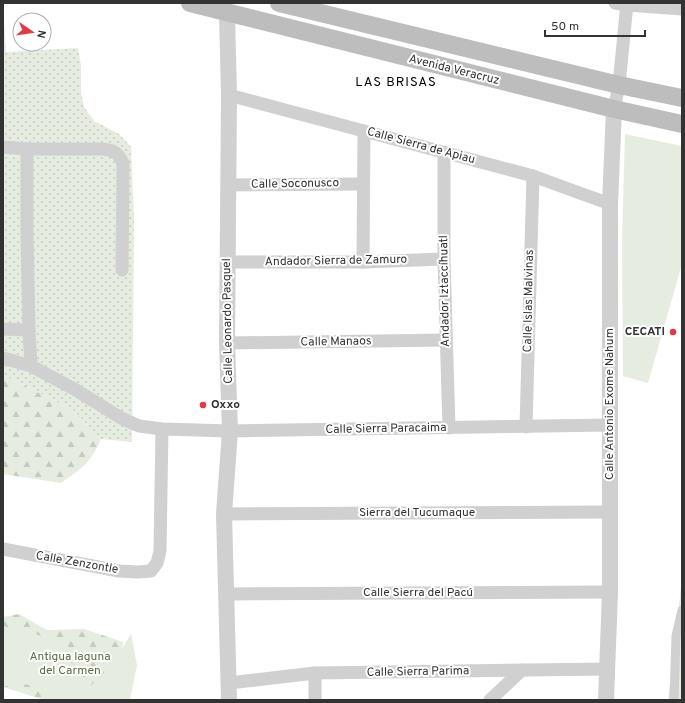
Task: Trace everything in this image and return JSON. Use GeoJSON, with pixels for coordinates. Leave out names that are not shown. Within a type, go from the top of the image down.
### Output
{"type":"FeatureCollection","features":[{"type":"Feature","properties":{"kind":"main road","name":"Avenida Veracruz"},"geometry":{"type":"LineString","coordinates":[[190,3],[614,109],[682,124]]}},
{"type":"Feature","properties":{"kind":"main road","name":"Avenida Veracruz"},"geometry":{"type":"LineString","coordinates":[[279,3],[619,85],[682,98]]}},
{"type":"Feature","properties":{"kind":"street"},"geometry":{"type":"LineString","coordinates":[[614,109],[619,85],[623,4],[682,10]]}},
{"type":"Feature","properties":{"kind":"street","name":"Calle Leonardo Pasquel"},"geometry":{"type":"LineString","coordinates":[[227,13],[229,95],[227,343],[230,431],[224,514],[229,700]]}},
{"type":"Feature","properties":{"kind":"street","name":"Calle Sierra de Apiau"},"geometry":{"type":"LineString","coordinates":[[229,95],[532,176],[610,204]]}},
{"type":"Feature","properties":{"kind":"street","name":"Calle Antonio Exome Nahum"},"geometry":{"type":"LineString","coordinates":[[606,700],[610,592],[610,204],[614,109]]}},
{"type":"Feature","properties":{"kind":"street"},"geometry":{"type":"LineString","coordinates":[[363,262],[364,130]]}},
{"type":"Feature","properties":{"kind":"street"},"geometry":{"type":"LineString","coordinates":[[3,147],[27,149],[99,149],[110,150],[119,155],[123,163],[122,270]]}},
{"type":"Feature","properties":{"kind":"street"},"geometry":{"type":"LineString","coordinates":[[27,149],[27,236],[31,366]]}},
{"type":"Feature","properties":{"kind":"street","name":"Andador Iztaccíhuatl"},"geometry":{"type":"LineString","coordinates":[[444,153],[444,259],[449,428]]}},
{"type":"Feature","properties":{"kind":"street","name":"Calle Islas Malvinas"},"geometry":{"type":"LineString","coordinates":[[526,427],[532,176]]}},
{"type":"Feature","properties":{"kind":"street","name":"Calle Soconusco"},"geometry":{"type":"LineString","coordinates":[[228,185],[363,184]]}},
{"type":"Feature","properties":{"kind":"street","name":"Andador Sierra de Zamuro"},"geometry":{"type":"LineString","coordinates":[[227,262],[363,262],[444,259]]}},
{"type":"Feature","properties":{"kind":"street"},"geometry":{"type":"LineString","coordinates":[[3,330],[29,330]]}},
{"type":"Feature","properties":{"kind":"street","name":"Calle Manaos"},"geometry":{"type":"LineString","coordinates":[[227,343],[446,340]]}},
{"type":"Feature","properties":{"kind":"street","name":"Calle Sierra Paracaima"},"geometry":{"type":"LineString","coordinates":[[3,358],[31,366],[76,390],[121,418],[139,426],[162,429],[230,431],[610,425]]}},
{"type":"Feature","properties":{"kind":"street","name":"Calle Zenzontle"},"geometry":{"type":"LineString","coordinates":[[3,550],[119,571],[151,571],[157,563],[160,551],[162,429]]}},
{"type":"Feature","properties":{"kind":"street","name":"Sierra del Tucumaque"},"geometry":{"type":"LineString","coordinates":[[224,514],[609,512]]}},
{"type":"Feature","properties":{"kind":"street","name":"Calle Sierra del Pacú"},"geometry":{"type":"LineString","coordinates":[[227,594],[610,592]]}},
{"type":"Feature","properties":{"kind":"street"},"geometry":{"type":"LineString","coordinates":[[674,700],[676,636],[682,610]]}},
{"type":"Feature","properties":{"kind":"street","name":"Calle Sierra Parima"},"geometry":{"type":"LineString","coordinates":[[229,683],[315,673],[607,669]]}},
{"type":"Feature","properties":{"kind":"street"},"geometry":{"type":"LineString","coordinates":[[490,700],[522,670]]}},
{"type":"Feature","properties":{"kind":"street"},"geometry":{"type":"LineString","coordinates":[[315,673],[315,700]]}},
{"type":"Feature","properties":{"kind":"green space"},"geometry":{"type":"Polygon","coordinates":[[[3,3],[6,52],[52,52],[52,49],[78,48],[81,65],[81,93],[84,107],[94,121],[119,134],[131,147],[134,218],[132,442],[101,439],[73,410],[3,375],[3,3]]]}},
{"type":"Feature","properties":{"kind":"green space"},"geometry":{"type":"Polygon","coordinates":[[[625,134],[682,146],[682,264],[648,383],[623,376],[622,242],[625,134]]]}},
{"type":"Feature","properties":{"kind":"green space"},"geometry":{"type":"Polygon","coordinates":[[[3,375],[73,410],[101,439],[85,465],[61,483],[3,474],[3,375]]]}},
{"type":"Feature","properties":{"kind":"green space"},"geometry":{"type":"Polygon","coordinates":[[[682,579],[682,700],[668,700],[682,579]]]}},
{"type":"Feature","properties":{"kind":"green space","name":"Antigua laguna del Carmen"},"geometry":{"type":"Polygon","coordinates":[[[19,614],[47,630],[84,629],[123,642],[116,700],[44,700],[3,687],[3,617],[19,614]]]}},
{"type":"Feature","properties":{"kind":"green space","name":"Antigua laguna del Carmen"},"geometry":{"type":"Polygon","coordinates":[[[3,626],[27,631],[58,642],[70,661],[90,686],[112,665],[131,634],[137,665],[130,700],[56,700],[47,690],[21,683],[3,687],[3,626]]]}},
{"type":"Feature","properties":{"kind":"place","name":"CECATI"},"geometry":{"type":"Point","coordinates":[673,332]}},
{"type":"Feature","properties":{"kind":"place","name":"Oxxo"},"geometry":{"type":"Point","coordinates":[203,405]}},
{"type":"Feature","properties":{"kind":"district","name":"LAS BRISAS"},"geometry":{"type":"Point","coordinates":[396,83]}}]}
